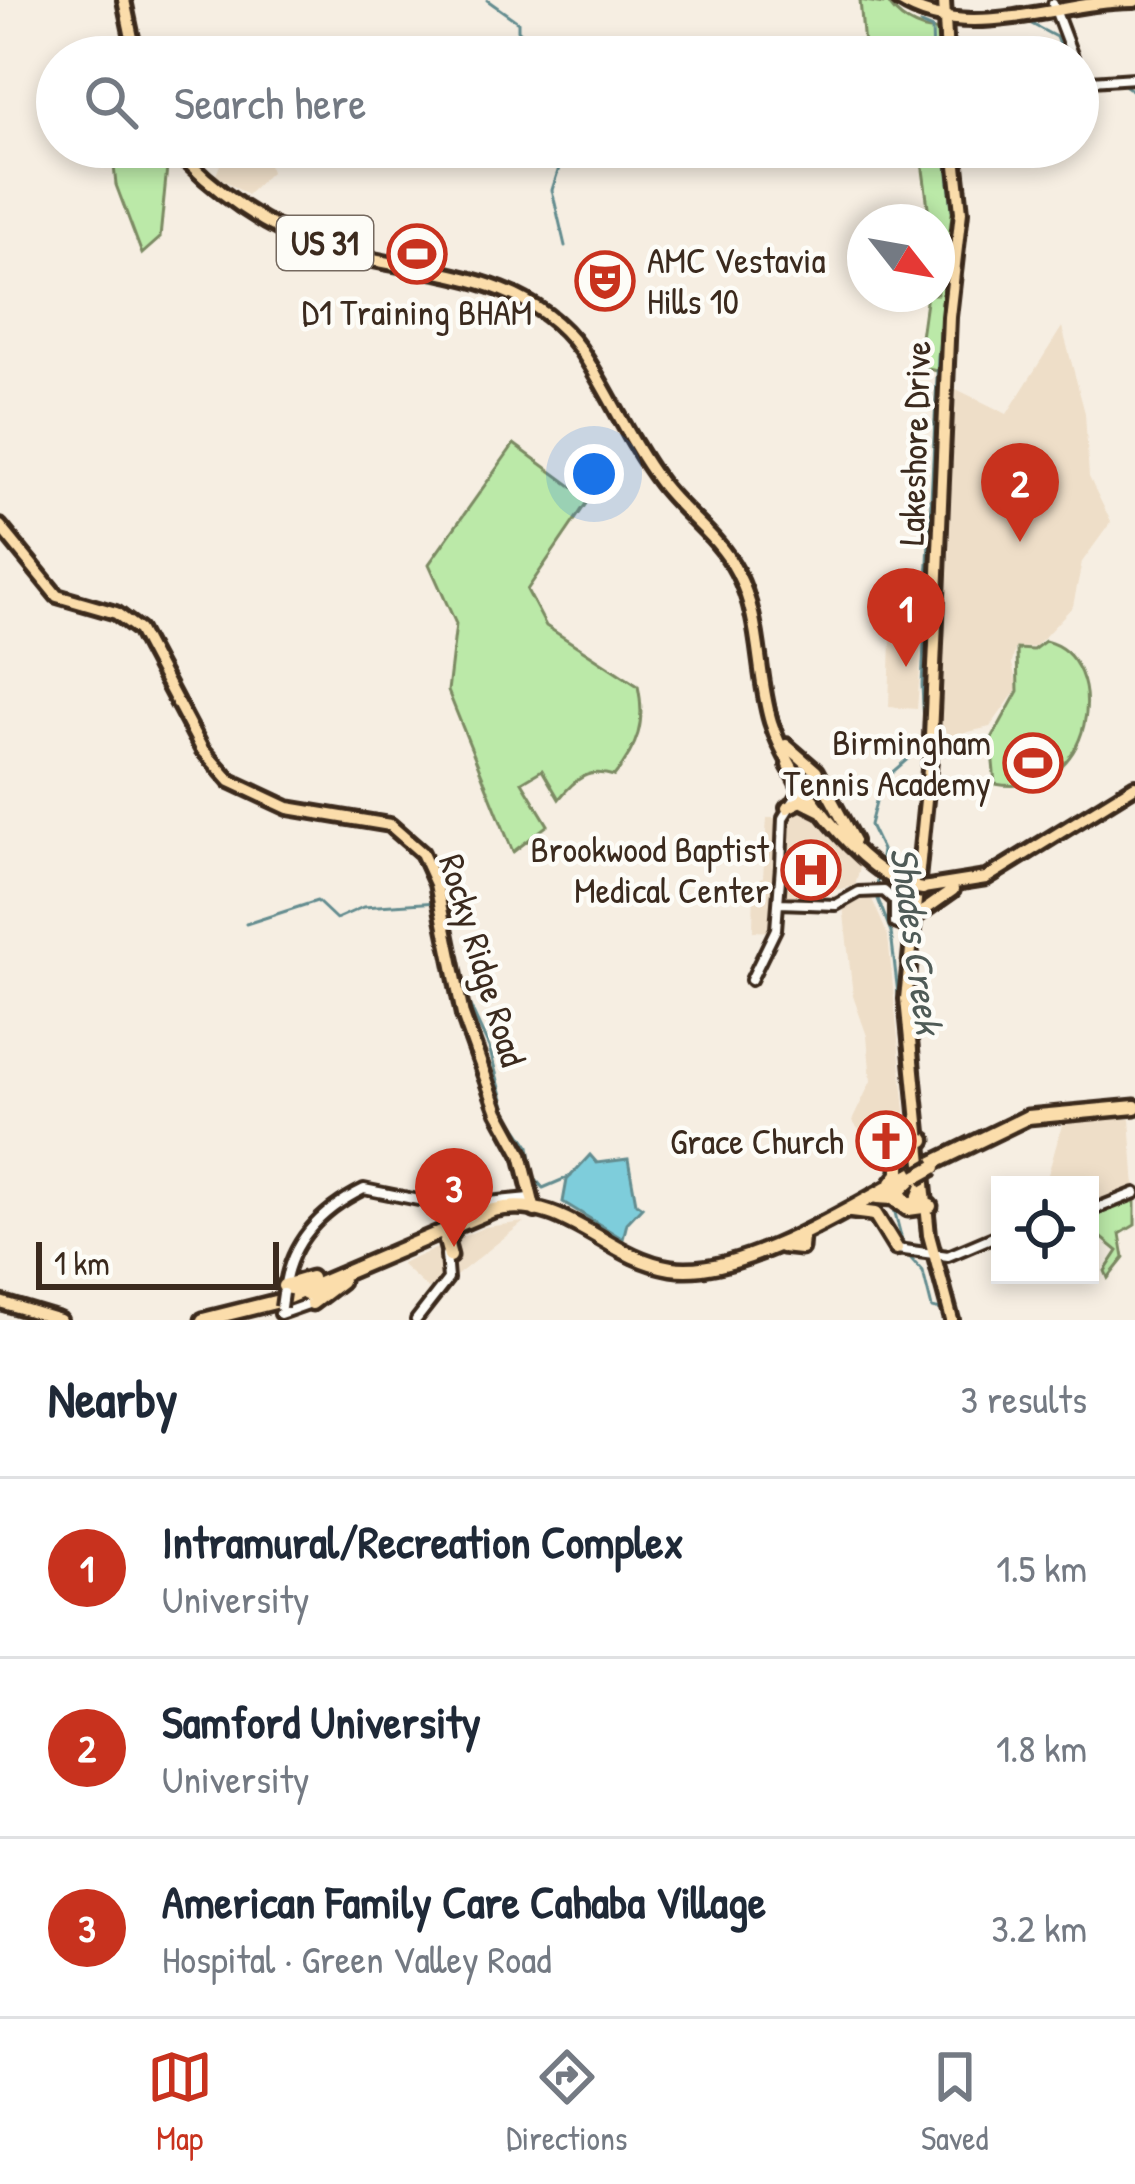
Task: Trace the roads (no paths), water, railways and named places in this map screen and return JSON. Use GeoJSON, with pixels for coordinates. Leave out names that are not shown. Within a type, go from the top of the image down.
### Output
{"type":"FeatureCollection","features":[{"type":"Feature","properties":{"kind":"highway"},"geometry":{"type":"LineString","coordinates":[[567,1220],[590,1239],[646,1266],[680,1274],[706,1272],[794,1238],[882,1192],[915,1169],[956,1150],[967,1133],[984,1136],[1046,1113],[1134,1112]]}},
{"type":"Feature","properties":{"kind":"highway"},"geometry":{"type":"LineString","coordinates":[[923,1208],[903,1203],[898,1194],[915,1169],[1027,1122],[1134,1112]]}},
{"type":"Feature","properties":{"kind":"highway"},"geometry":{"type":"LineString","coordinates":[[918,1141],[899,1149],[915,1169],[923,1208]]}},
{"type":"Feature","properties":{"kind":"highway"},"geometry":{"type":"LineString","coordinates":[[882,1192],[923,1208]]}},
{"type":"Feature","properties":{"kind":"highway"},"geometry":{"type":"LineString","coordinates":[[225,1320],[308,1293],[424,1244],[445,1247],[478,1221],[532,1203]]}},
{"type":"Feature","properties":{"kind":"highway"},"geometry":{"type":"LineString","coordinates":[[347,1274],[445,1247],[493,1210],[532,1203],[646,1261]]}},
{"type":"Feature","properties":{"kind":"highway"},"geometry":{"type":"LineString","coordinates":[[590,1239],[677,1269],[709,1267],[794,1238],[838,1213],[875,1214],[896,1248]]}},
{"type":"Feature","properties":{"kind":"highway"},"geometry":{"type":"LineString","coordinates":[[285,1285],[310,1278],[308,1293]]}},
{"type":"Feature","properties":{"kind":"highway"},"geometry":{"type":"LineString","coordinates":[[202,1320],[308,1293]]}},
{"type":"Feature","properties":{"kind":"highway"},"geometry":{"type":"LineString","coordinates":[[225,1320],[244,1310]]}},
{"type":"Feature","properties":{"kind":"main road"},"geometry":{"type":"LineString","coordinates":[[122,0],[129,36]]}},
{"type":"Feature","properties":{"kind":"main road"},"geometry":{"type":"LineString","coordinates":[[903,0],[945,14],[1135,1]]}},
{"type":"Feature","properties":{"kind":"main road"},"geometry":{"type":"LineString","coordinates":[[1054,9],[1082,0]]}},
{"type":"Feature","properties":{"kind":"main road","name":"US 31"},"geometry":{"type":"LineString","coordinates":[[201,168],[258,211],[297,233],[528,300],[559,323],[599,377],[658,479],[723,549],[751,605],[770,717],[782,742],[842,834],[918,902]]}},
{"type":"Feature","properties":{"kind":"main road","name":"Lakeshore Drive"},"geometry":{"type":"LineString","coordinates":[[918,902],[932,725],[962,188],[959,168]]}},
{"type":"Feature","properties":{"kind":"main road","name":"US 31"},"geometry":{"type":"LineString","coordinates":[[384,259],[506,286],[543,304],[580,338],[661,476],[735,559],[755,610],[771,709],[782,742],[867,861]]}},
{"type":"Feature","properties":{"kind":"main road","name":"Rocky Ridge Road"},"geometry":{"type":"LineString","coordinates":[[0,526],[57,596],[116,613],[139,630],[202,749],[230,782],[288,808],[390,825],[422,854],[436,884],[464,1015],[532,1203]]}},
{"type":"Feature","properties":{"kind":"main road"},"geometry":{"type":"LineString","coordinates":[[782,742],[817,778],[867,861]]}},
{"type":"Feature","properties":{"kind":"main road"},"geometry":{"type":"LineString","coordinates":[[782,742],[796,796],[842,834]]}},
{"type":"Feature","properties":{"kind":"main road"},"geometry":{"type":"LineString","coordinates":[[918,902],[978,882],[1135,788]]}},
{"type":"Feature","properties":{"kind":"main road"},"geometry":{"type":"LineString","coordinates":[[918,902],[911,998],[923,1208],[952,1320]]}},
{"type":"Feature","properties":{"kind":"main road"},"geometry":{"type":"LineString","coordinates":[[915,1169],[918,902]]}},
{"type":"Feature","properties":{"kind":"main road"},"geometry":{"type":"LineString","coordinates":[[0,1302],[60,1320]]}},
{"type":"Feature","properties":{"kind":"street"},"geometry":{"type":"LineString","coordinates":[[1054,9],[1065,36]]}},
{"type":"Feature","properties":{"kind":"street"},"geometry":{"type":"LineString","coordinates":[[1099,80],[1135,78]]}},
{"type":"Feature","properties":{"kind":"street"},"geometry":{"type":"LineString","coordinates":[[751,980],[772,943],[796,796],[817,778]]}},
{"type":"Feature","properties":{"kind":"street"},"geometry":{"type":"LineString","coordinates":[[779,903],[836,904],[874,890],[893,897],[896,923],[918,902]]}},
{"type":"Feature","properties":{"kind":"street"},"geometry":{"type":"LineString","coordinates":[[281,1314],[292,1252],[312,1227],[364,1189],[452,1206],[532,1203]]}},
{"type":"Feature","properties":{"kind":"street"},"geometry":{"type":"LineString","coordinates":[[1099,1207],[1135,1193]]}},
{"type":"Feature","properties":{"kind":"street"},"geometry":{"type":"LineString","coordinates":[[896,1248],[934,1256],[991,1237]]}},
{"type":"Feature","properties":{"kind":"street"},"geometry":{"type":"LineString","coordinates":[[432,1298],[445,1247]]}},
{"type":"Feature","properties":{"kind":"street"},"geometry":{"type":"LineString","coordinates":[[416,1320],[449,1280],[445,1247]]}},
{"type":"Feature","properties":{"kind":"street"},"geometry":{"type":"LineString","coordinates":[[281,1314],[308,1293]]}},
{"type":"Feature","properties":{"kind":"water"},"geometry":{"type":"Polygon","coordinates":[[[590,1155],[597,1163],[628,1159],[636,1203],[642,1207],[627,1223],[623,1239],[563,1202],[567,1180],[590,1155]]]}},
{"type":"Feature","properties":{"kind":"waterway"},"geometry":{"type":"LineString","coordinates":[[487,0],[518,22],[524,36]]}},
{"type":"Feature","properties":{"kind":"waterway"},"geometry":{"type":"LineString","coordinates":[[1024,20],[1054,36]]}},
{"type":"Feature","properties":{"kind":"waterway","name":"Shades Creek"},"geometry":{"type":"LineString","coordinates":[[920,24],[932,29],[932,36]]}},
{"type":"Feature","properties":{"kind":"waterway"},"geometry":{"type":"LineString","coordinates":[[951,28],[973,25]]}},
{"type":"Feature","properties":{"kind":"waterway"},"geometry":{"type":"LineString","coordinates":[[1099,85],[1123,84],[1135,92]]}},
{"type":"Feature","properties":{"kind":"waterway"},"geometry":{"type":"LineString","coordinates":[[559,168],[552,190],[565,246]]}},
{"type":"Feature","properties":{"kind":"waterway","name":"Shades Creek"},"geometry":{"type":"LineString","coordinates":[[890,1175],[894,1144],[911,1123],[910,1101],[891,932],[876,894],[882,850],[870,825],[881,782],[925,744],[922,685],[938,357],[953,218],[947,168]]}},
{"type":"Feature","properties":{"kind":"waterway"},"geometry":{"type":"LineString","coordinates":[[246,924],[317,901],[336,919],[363,907],[438,902]]}},
{"type":"Feature","properties":{"kind":"waterway"},"geometry":{"type":"LineString","coordinates":[[447,913],[465,995],[489,1047],[507,1114],[529,1146],[533,1174]]}},
{"type":"Feature","properties":{"kind":"waterway"},"geometry":{"type":"LineString","coordinates":[[537,1181],[543,1188],[571,1176]]}},
{"type":"Feature","properties":{"kind":"waterway","name":"Shades Creek"},"geometry":{"type":"LineString","coordinates":[[893,1205],[904,1248]]}},
{"type":"Feature","properties":{"kind":"waterway","name":"Shades Creek"},"geometry":{"type":"LineString","coordinates":[[905,1252],[923,1272],[932,1308],[941,1310],[945,1320]]}},
{"type":"Feature","properties":{"kind":"place","name":"D1 Training BHAM"},"geometry":{"type":"Point","coordinates":[417,254]}},
{"type":"Feature","properties":{"kind":"place","name":"AMC Vestavia Hills 10"},"geometry":{"type":"Point","coordinates":[605,281]}},
{"type":"Feature","properties":{"kind":"place","name":"Samford University"},"geometry":{"type":"Point","coordinates":[1020,542]}},
{"type":"Feature","properties":{"kind":"place","name":"Intramural/Recreation Complex"},"geometry":{"type":"Point","coordinates":[906,667]}},
{"type":"Feature","properties":{"kind":"place","name":"Birmingham Tennis Academy"},"geometry":{"type":"Point","coordinates":[1033,763]}},
{"type":"Feature","properties":{"kind":"place","name":"Brookwood Baptist Medical Center"},"geometry":{"type":"Point","coordinates":[811,870]}},
{"type":"Feature","properties":{"kind":"place","name":"Grace Church"},"geometry":{"type":"Point","coordinates":[886,1141]}},
{"type":"Feature","properties":{"kind":"place","name":"American Family Care Cahaba Village"},"geometry":{"type":"Point","coordinates":[454,1247]}}]}
